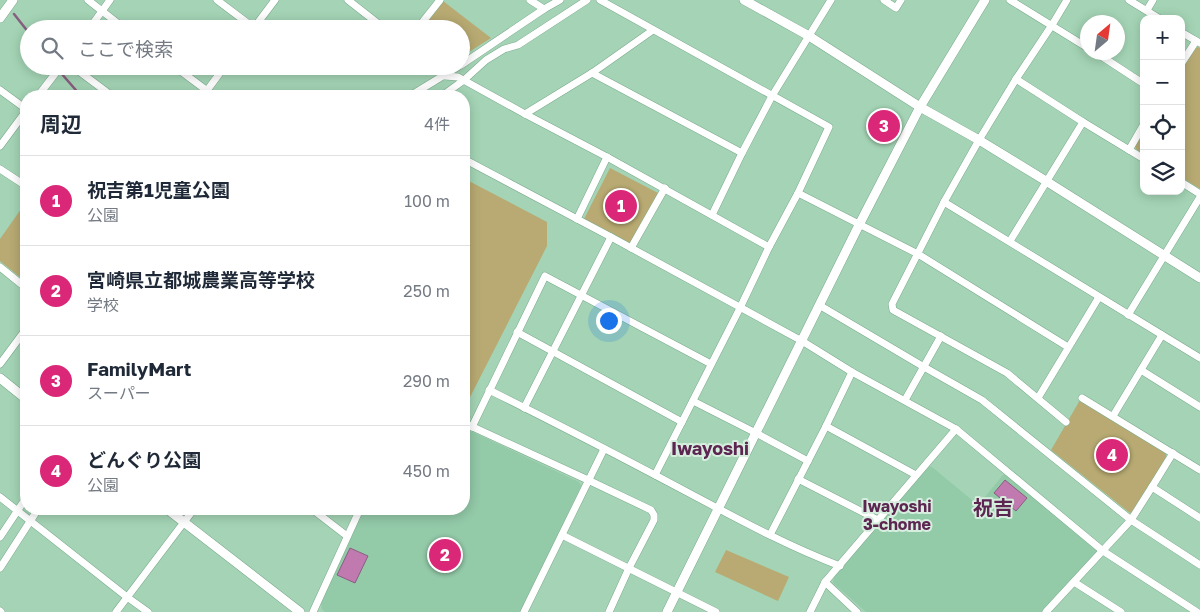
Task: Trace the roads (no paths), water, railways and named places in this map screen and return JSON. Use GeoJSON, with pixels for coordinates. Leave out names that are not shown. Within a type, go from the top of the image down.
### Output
{"type":"FeatureCollection","features":[{"type":"Feature","properties":{"kind":"street"},"geometry":{"type":"LineString","coordinates":[[0,18],[14,0]]}},
{"type":"Feature","properties":{"kind":"street"},"geometry":{"type":"LineString","coordinates":[[88,0],[114,20]]}},
{"type":"Feature","properties":{"kind":"street"},"geometry":{"type":"LineString","coordinates":[[95,20],[110,0]]}},
{"type":"Feature","properties":{"kind":"street"},"geometry":{"type":"LineString","coordinates":[[217,0],[243,20]]}},
{"type":"Feature","properties":{"kind":"street"},"geometry":{"type":"LineString","coordinates":[[259,20],[275,0]]}},
{"type":"Feature","properties":{"kind":"street"},"geometry":{"type":"LineString","coordinates":[[348,0],[373,20]]}},
{"type":"Feature","properties":{"kind":"street"},"geometry":{"type":"LineString","coordinates":[[424,20],[440,0]]}},
{"type":"Feature","properties":{"kind":"street"},"geometry":{"type":"LineString","coordinates":[[530,0],[544,9]]}},
{"type":"Feature","properties":{"kind":"street"},"geometry":{"type":"LineString","coordinates":[[470,58],[560,0]]}},
{"type":"Feature","properties":{"kind":"street"},"geometry":{"type":"LineString","coordinates":[[470,75],[486,60],[504,49],[518,45],[587,0]]}},
{"type":"Feature","properties":{"kind":"street"},"geometry":{"type":"LineString","coordinates":[[600,0],[829,127],[798,193],[655,475]]}},
{"type":"Feature","properties":{"kind":"street"},"geometry":{"type":"LineString","coordinates":[[744,0],[809,36],[920,107],[979,140],[1200,278]]}},
{"type":"Feature","properties":{"kind":"street"},"geometry":{"type":"LineString","coordinates":[[712,215],[772,96],[831,0]]}},
{"type":"Feature","properties":{"kind":"street"},"geometry":{"type":"LineString","coordinates":[[884,0],[896,8],[901,0]]}},
{"type":"Feature","properties":{"kind":"street"},"geometry":{"type":"LineString","coordinates":[[666,612],[859,224],[920,107],[985,0]]}},
{"type":"Feature","properties":{"kind":"street"},"geometry":{"type":"LineString","coordinates":[[1010,0],[1080,43]]}},
{"type":"Feature","properties":{"kind":"street"},"geometry":{"type":"LineString","coordinates":[[1066,422],[1006,373],[893,310],[892,304],[944,202],[979,140],[1016,78],[1067,0]]}},
{"type":"Feature","properties":{"kind":"street"},"geometry":{"type":"LineString","coordinates":[[1129,0],[1154,15]]}},
{"type":"Feature","properties":{"kind":"street"},"geometry":{"type":"LineString","coordinates":[[1147,10],[1153,0]]}},
{"type":"Feature","properties":{"kind":"street"},"geometry":{"type":"LineString","coordinates":[[525,114],[592,72],[652,30]]}},
{"type":"Feature","properties":{"kind":"street"},"geometry":{"type":"LineString","coordinates":[[1184,60],[1198,42],[1185,34]]}},
{"type":"Feature","properties":{"kind":"street"},"geometry":{"type":"LineString","coordinates":[[1107,60],[1140,81]]}},
{"type":"Feature","properties":{"kind":"street"},"geometry":{"type":"LineString","coordinates":[[592,72],[742,153]]}},
{"type":"Feature","properties":{"kind":"street"},"geometry":{"type":"LineString","coordinates":[[43,90],[54,75]]}},
{"type":"Feature","properties":{"kind":"street"},"geometry":{"type":"LineString","coordinates":[[84,75],[104,90]]}},
{"type":"Feature","properties":{"kind":"street"},"geometry":{"type":"LineString","coordinates":[[184,75],[201,90]]}},
{"type":"Feature","properties":{"kind":"street"},"geometry":{"type":"LineString","coordinates":[[208,90],[219,75]]}},
{"type":"Feature","properties":{"kind":"street"},"geometry":{"type":"LineString","coordinates":[[450,90],[470,75]]}},
{"type":"Feature","properties":{"kind":"street"},"geometry":{"type":"LineString","coordinates":[[420,90],[444,76],[458,77],[665,188],[769,247]]}},
{"type":"Feature","properties":{"kind":"street"},"geometry":{"type":"LineString","coordinates":[[1016,78],[1140,157]]}},
{"type":"Feature","properties":{"kind":"street"},"geometry":{"type":"LineString","coordinates":[[0,90],[20,105]]}},
{"type":"Feature","properties":{"kind":"street"},"geometry":{"type":"LineString","coordinates":[[0,146],[20,118]]}},
{"type":"Feature","properties":{"kind":"street"},"geometry":{"type":"LineString","coordinates":[[1010,242],[1083,122]]}},
{"type":"Feature","properties":{"kind":"street"},"geometry":{"type":"LineString","coordinates":[[1129,150],[1140,131]]}},
{"type":"Feature","properties":{"kind":"street"},"geometry":{"type":"LineString","coordinates":[[577,219],[607,157]]}},
{"type":"Feature","properties":{"kind":"street"},"geometry":{"type":"LineString","coordinates":[[470,162],[802,341],[852,372],[956,429],[1103,551],[1197,612]]}},
{"type":"Feature","properties":{"kind":"street"},"geometry":{"type":"LineString","coordinates":[[0,169],[20,182]]}},
{"type":"Feature","properties":{"kind":"street"},"geometry":{"type":"LineString","coordinates":[[1128,315],[1200,195],[1185,185]]}},
{"type":"Feature","properties":{"kind":"street"},"geometry":{"type":"LineString","coordinates":[[631,248],[665,188]]}},
{"type":"Feature","properties":{"kind":"street"},"geometry":{"type":"LineString","coordinates":[[798,193],[918,254],[1068,347]]}},
{"type":"Feature","properties":{"kind":"street"},"geometry":{"type":"LineString","coordinates":[[944,202],[1200,358]]}},
{"type":"Feature","properties":{"kind":"street"},"geometry":{"type":"LineString","coordinates":[[524,408],[611,237]]}},
{"type":"Feature","properties":{"kind":"street"},"geometry":{"type":"LineString","coordinates":[[0,267],[20,283]]}},
{"type":"Feature","properties":{"kind":"street"},"geometry":{"type":"LineString","coordinates":[[609,612],[654,520],[651,510],[472,427],[545,276],[711,364]]}},
{"type":"Feature","properties":{"kind":"street"},"geometry":{"type":"LineString","coordinates":[[1038,398],[1099,297]]}},
{"type":"Feature","properties":{"kind":"street"},"geometry":{"type":"LineString","coordinates":[[819,305],[982,400],[1131,520],[1200,565]]}},
{"type":"Feature","properties":{"kind":"street"},"geometry":{"type":"LineString","coordinates":[[517,332],[682,422]]}},
{"type":"Feature","properties":{"kind":"street"},"geometry":{"type":"LineString","coordinates":[[1113,416],[1162,335]]}},
{"type":"Feature","properties":{"kind":"street"},"geometry":{"type":"LineString","coordinates":[[905,400],[941,336]]}},
{"type":"Feature","properties":{"kind":"street"},"geometry":{"type":"LineString","coordinates":[[0,364],[20,337]]}},
{"type":"Feature","properties":{"kind":"street"},"geometry":{"type":"LineString","coordinates":[[1141,370],[1200,407]]}},
{"type":"Feature","properties":{"kind":"street"},"geometry":{"type":"LineString","coordinates":[[770,535],[852,372]]}},
{"type":"Feature","properties":{"kind":"street"},"geometry":{"type":"LineString","coordinates":[[0,378],[20,393]]}},
{"type":"Feature","properties":{"kind":"street"},"geometry":{"type":"LineString","coordinates":[[489,390],[770,535],[840,566]]}},
{"type":"Feature","properties":{"kind":"street"},"geometry":{"type":"LineString","coordinates":[[1082,398],[1200,470]]}},
{"type":"Feature","properties":{"kind":"street"},"geometry":{"type":"LineString","coordinates":[[693,401],[808,461]]}},
{"type":"Feature","properties":{"kind":"street"},"geometry":{"type":"LineString","coordinates":[[826,426],[916,475]]}},
{"type":"Feature","properties":{"kind":"street"},"geometry":{"type":"LineString","coordinates":[[810,612],[825,582],[956,429]]}},
{"type":"Feature","properties":{"kind":"street"},"geometry":{"type":"LineString","coordinates":[[524,612],[604,448]]}},
{"type":"Feature","properties":{"kind":"street"},"geometry":{"type":"LineString","coordinates":[[1046,612],[1131,520],[1173,453]]}},
{"type":"Feature","properties":{"kind":"street"},"geometry":{"type":"LineString","coordinates":[[798,479],[878,520]]}},
{"type":"Feature","properties":{"kind":"street"},"geometry":{"type":"LineString","coordinates":[[1152,487],[1200,518]]}},
{"type":"Feature","properties":{"kind":"street"},"geometry":{"type":"LineString","coordinates":[[0,497],[20,513]]}},
{"type":"Feature","properties":{"kind":"street"},"geometry":{"type":"LineString","coordinates":[[0,538],[20,507]]}},
{"type":"Feature","properties":{"kind":"street"},"geometry":{"type":"LineString","coordinates":[[23,515],[148,612]]}},
{"type":"Feature","properties":{"kind":"street"},"geometry":{"type":"LineString","coordinates":[[0,568],[34,515]]}},
{"type":"Feature","properties":{"kind":"street"},"geometry":{"type":"LineString","coordinates":[[174,515],[300,612]]}},
{"type":"Feature","properties":{"kind":"street"},"geometry":{"type":"LineString","coordinates":[[116,612],[189,515]]}},
{"type":"Feature","properties":{"kind":"street"},"geometry":{"type":"LineString","coordinates":[[320,515],[347,536]]}},
{"type":"Feature","properties":{"kind":"street"},"geometry":{"type":"LineString","coordinates":[[313,612],[357,515]]}},
{"type":"Feature","properties":{"kind":"street"},"geometry":{"type":"LineString","coordinates":[[562,535],[716,612]]}},
{"type":"Feature","properties":{"kind":"street"},"geometry":{"type":"LineString","coordinates":[[825,582],[857,612]]}},
{"type":"Feature","properties":{"kind":"street"},"geometry":{"type":"LineString","coordinates":[[1074,582],[1122,612]]}},
{"type":"Feature","properties":{"kind":"waterway"},"geometry":{"type":"LineString","coordinates":[[14,14],[20,22]]}},
{"type":"Feature","properties":{"kind":"waterway"},"geometry":{"type":"LineString","coordinates":[[63,75],[76,90]]}},
{"type":"Feature","properties":{"kind":"place","name":"FamilyMart"},"geometry":{"type":"Point","coordinates":[884,126]}},
{"type":"Feature","properties":{"kind":"place","name":"祝吉第1児童公園"},"geometry":{"type":"Point","coordinates":[621,206]}},
{"type":"Feature","properties":{"kind":"place","name":"どんぐり公園"},"geometry":{"type":"Point","coordinates":[1112,455]}},
{"type":"Feature","properties":{"kind":"place","name":"宮崎県立都城農業高等学校"},"geometry":{"type":"Point","coordinates":[445,555]}},
{"type":"Feature","properties":{"kind":"district","name":"Iwayoshi"},"geometry":{"type":"Point","coordinates":[710,449]}},
{"type":"Feature","properties":{"kind":"district","name":"祝吉"},"geometry":{"type":"Point","coordinates":[993,508]}},
{"type":"Feature","properties":{"kind":"district","name":"Iwayoshi 3-chome"},"geometry":{"type":"Point","coordinates":[897,515]}}]}
